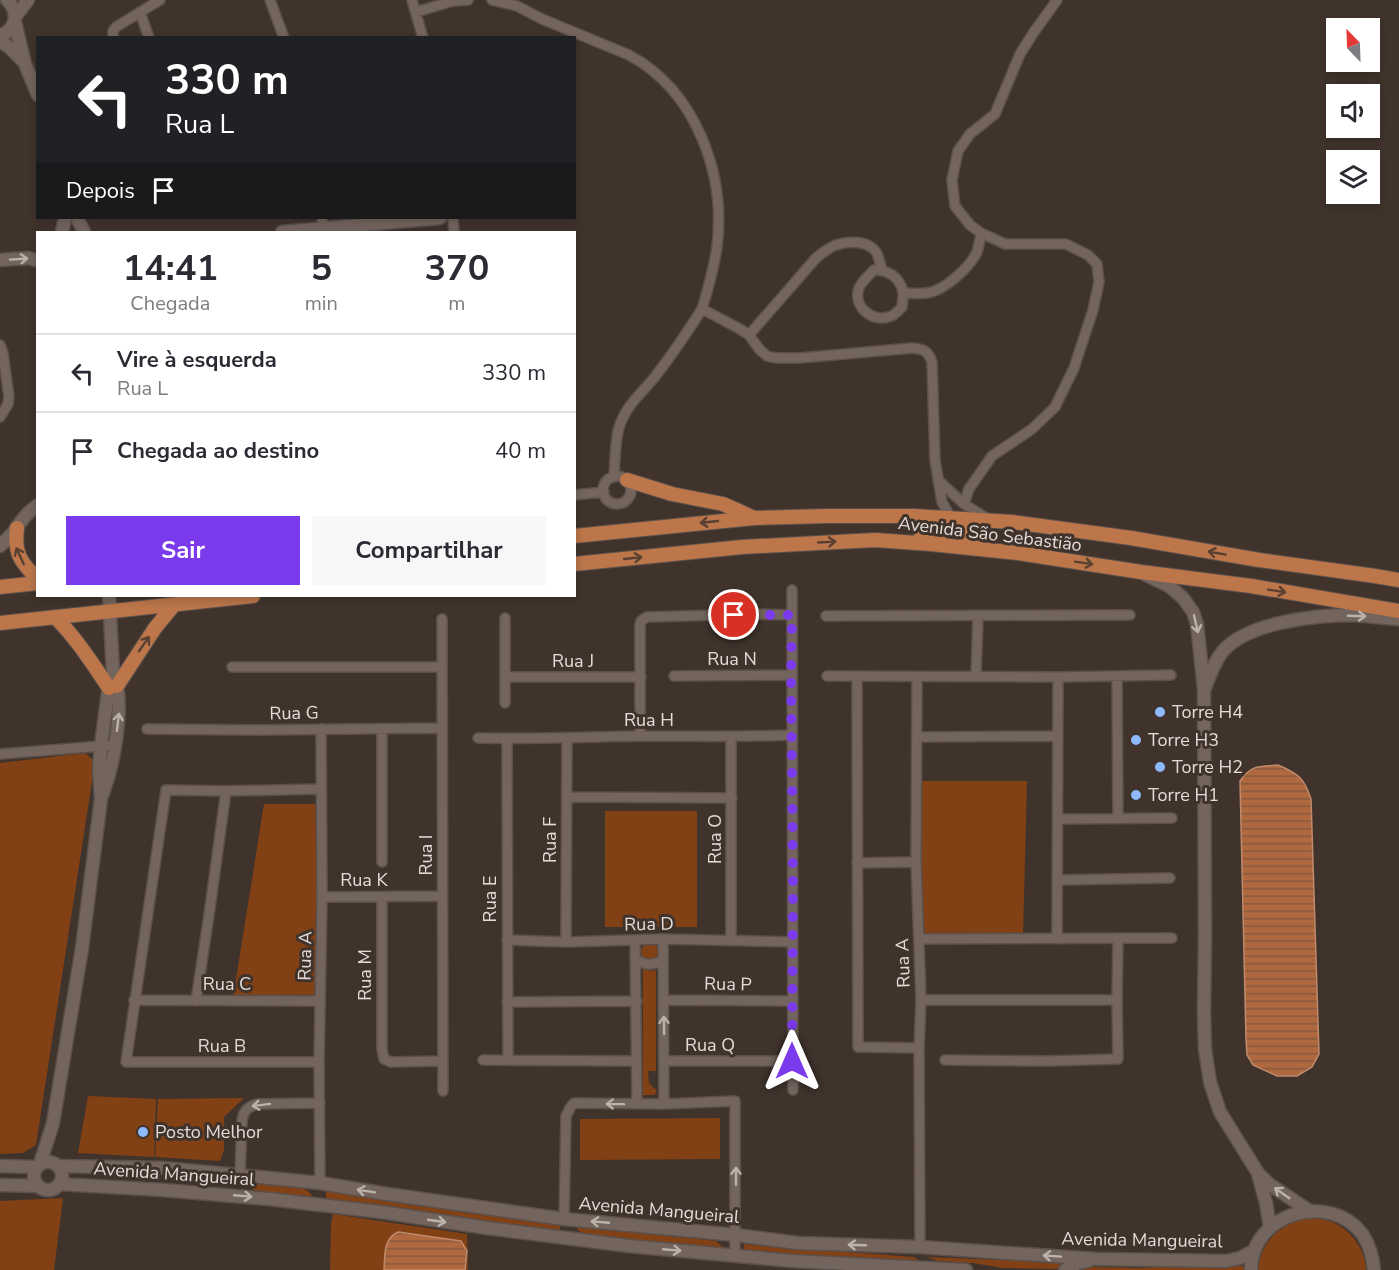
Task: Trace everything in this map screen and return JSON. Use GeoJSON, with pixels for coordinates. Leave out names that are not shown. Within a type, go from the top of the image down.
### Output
{"type":"FeatureCollection","features":[{"type":"Feature","properties":{"kind":"main road"},"geometry":{"type":"LineString","coordinates":[[621,478],[672,494],[723,504],[754,518]]}},
{"type":"Feature","properties":{"kind":"main road","name":"Avenida São Sebastião"},"geometry":{"type":"LineString","coordinates":[[576,536],[754,518],[914,516],[1012,522],[1131,538],[1259,560],[1399,580]]}},
{"type":"Feature","properties":{"kind":"main road"},"geometry":{"type":"LineString","coordinates":[[874,540],[903,536],[935,536],[944,533],[951,518]]}},
{"type":"Feature","properties":{"kind":"main road"},"geometry":{"type":"LineString","coordinates":[[951,518],[969,540],[980,549]]}},
{"type":"Feature","properties":{"kind":"main road"},"geometry":{"type":"LineString","coordinates":[[17,528],[15,541],[20,559],[36,579]]}},
{"type":"Feature","properties":{"kind":"main road","name":"Avenida São Sebastião"},"geometry":{"type":"LineString","coordinates":[[576,564],[742,547],[874,540],[1028,554],[1251,586],[1399,611]]}},
{"type":"Feature","properties":{"kind":"main road"},"geometry":{"type":"LineString","coordinates":[[0,587],[36,581]]}},
{"type":"Feature","properties":{"kind":"main road"},"geometry":{"type":"LineString","coordinates":[[0,623],[244,597]]}},
{"type":"Feature","properties":{"kind":"main road"},"geometry":{"type":"LineString","coordinates":[[55,617],[113,683],[174,605]]}},
{"type":"Feature","properties":{"kind":"street"},"geometry":{"type":"LineString","coordinates":[[7,0],[12,5],[25,64],[36,90]]}},
{"type":"Feature","properties":{"kind":"street"},"geometry":{"type":"LineString","coordinates":[[0,36],[12,28],[15,19],[28,0]]}},
{"type":"Feature","properties":{"kind":"street"},"geometry":{"type":"LineString","coordinates":[[113,36],[116,27],[160,0]]}},
{"type":"Feature","properties":{"kind":"street"},"geometry":{"type":"LineString","coordinates":[[270,0],[283,36]]}},
{"type":"Feature","properties":{"kind":"street"},"geometry":{"type":"LineString","coordinates":[[412,0],[422,36]]}},
{"type":"Feature","properties":{"kind":"street"},"geometry":{"type":"LineString","coordinates":[[416,12],[436,5],[468,0]]}},
{"type":"Feature","properties":{"kind":"street"},"geometry":{"type":"LineString","coordinates":[[492,0],[515,3],[542,19],[641,61],[663,79],[688,110],[709,156],[716,181],[717,247],[702,309],[667,361],[636,397],[622,419],[616,446],[621,478],[631,489],[628,499],[619,504],[605,497],[604,488],[608,481],[621,478]]}},
{"type":"Feature","properties":{"kind":"street"},"geometry":{"type":"LineString","coordinates":[[964,504],[969,489],[992,456],[1032,429],[1055,407],[1074,368],[1093,310],[1099,282],[1096,264],[1088,255],[1066,244],[1005,244],[970,225],[955,206],[952,180],[958,151],[970,134],[995,114],[1020,54],[1058,0]]}},
{"type":"Feature","properties":{"kind":"street"},"geometry":{"type":"LineString","coordinates":[[141,12],[148,36]]}},
{"type":"Feature","properties":{"kind":"street"},"geometry":{"type":"LineString","coordinates":[[0,41],[25,64]]}},
{"type":"Feature","properties":{"kind":"street"},"geometry":{"type":"LineString","coordinates":[[289,231],[322,226],[425,219]]}},
{"type":"Feature","properties":{"kind":"street"},"geometry":{"type":"LineString","coordinates":[[903,293],[927,293],[950,283],[976,253],[981,233]]}},
{"type":"Feature","properties":{"kind":"street"},"geometry":{"type":"LineString","coordinates":[[749,335],[825,250],[847,243],[869,245],[875,251],[882,270]]}},
{"type":"Feature","properties":{"kind":"street"},"geometry":{"type":"LineString","coordinates":[[0,260],[29,258],[36,260]]}},
{"type":"Feature","properties":{"kind":"street"},"geometry":{"type":"LineString","coordinates":[[874,270],[882,270],[894,276],[903,293],[902,307],[892,316],[879,319],[869,315],[862,308],[858,298],[859,289],[865,278],[874,270]]}},
{"type":"Feature","properties":{"kind":"street"},"geometry":{"type":"LineString","coordinates":[[702,309],[740,329],[749,335],[767,356],[776,358],[912,348],[926,351],[932,362],[935,460],[942,501],[951,518]]}},
{"type":"Feature","properties":{"kind":"street"},"geometry":{"type":"LineString","coordinates":[[0,345],[9,397],[8,404],[0,417]]}},
{"type":"Feature","properties":{"kind":"street"},"geometry":{"type":"LineString","coordinates":[[938,480],[964,504],[992,521]]}},
{"type":"Feature","properties":{"kind":"street"},"geometry":{"type":"LineString","coordinates":[[576,495],[604,492]]}},
{"type":"Feature","properties":{"kind":"street"},"geometry":{"type":"LineString","coordinates":[[0,546],[17,528],[24,516],[36,507]]}},
{"type":"Feature","properties":{"kind":"street"},"geometry":{"type":"LineString","coordinates":[[1141,572],[1178,592],[1189,604],[1197,624],[1204,689],[1203,1012],[1210,1082],[1220,1112],[1258,1173],[1269,1184],[1308,1210]]}},
{"type":"Feature","properties":{"kind":"street"},"geometry":{"type":"LineString","coordinates":[[792,590],[793,1090]]}},
{"type":"Feature","properties":{"kind":"street"},"geometry":{"type":"LineString","coordinates":[[101,799],[109,778],[119,710],[113,683],[109,597]]}},
{"type":"Feature","properties":{"kind":"street"},"geometry":{"type":"LineString","coordinates":[[640,736],[641,621],[647,617],[668,616],[792,615]]}},
{"type":"Feature","properties":{"kind":"street"},"geometry":{"type":"LineString","coordinates":[[826,616],[1130,615]]}},
{"type":"Feature","properties":{"kind":"street"},"geometry":{"type":"LineString","coordinates":[[1204,689],[1214,665],[1224,650],[1240,637],[1258,630],[1326,616],[1353,615],[1399,619]]}},
{"type":"Feature","properties":{"kind":"street"},"geometry":{"type":"LineString","coordinates":[[976,675],[978,616]]}},
{"type":"Feature","properties":{"kind":"street"},"geometry":{"type":"LineString","coordinates":[[505,618],[505,703]]}},
{"type":"Feature","properties":{"kind":"street","name":"Rua I"},"geometry":{"type":"LineString","coordinates":[[442,619],[443,1090]]}},
{"type":"Feature","properties":{"kind":"street"},"geometry":{"type":"LineString","coordinates":[[232,667],[441,667]]}},
{"type":"Feature","properties":{"kind":"street","name":"Rua N"},"geometry":{"type":"LineString","coordinates":[[674,676],[791,675]]}},
{"type":"Feature","properties":{"kind":"street"},"geometry":{"type":"LineString","coordinates":[[827,676],[1171,675]]}},
{"type":"Feature","properties":{"kind":"street"},"geometry":{"type":"LineString","coordinates":[[1117,676],[1118,818]]}},
{"type":"Feature","properties":{"kind":"street","name":"Rua J"},"geometry":{"type":"LineString","coordinates":[[505,677],[641,677]]}},
{"type":"Feature","properties":{"kind":"street"},"geometry":{"type":"LineString","coordinates":[[856,677],[858,1047],[919,1048]]}},
{"type":"Feature","properties":{"kind":"street","name":"Rua A"},"geometry":{"type":"LineString","coordinates":[[917,677],[916,862],[921,1000],[919,1048],[920,1247]]}},
{"type":"Feature","properties":{"kind":"street"},"geometry":{"type":"LineString","coordinates":[[1057,939],[1058,677]]}},
{"type":"Feature","properties":{"kind":"street"},"geometry":{"type":"LineString","coordinates":[[38,1186],[34,1177],[52,1123],[82,948],[101,799],[99,769],[101,745],[113,683]]}},
{"type":"Feature","properties":{"kind":"street","name":"Rua G"},"geometry":{"type":"LineString","coordinates":[[147,729],[442,728]]}},
{"type":"Feature","properties":{"kind":"street","name":"Rua A"},"geometry":{"type":"LineString","coordinates":[[320,1184],[321,729]]}},
{"type":"Feature","properties":{"kind":"street"},"geometry":{"type":"LineString","coordinates":[[382,729],[382,862]]}},
{"type":"Feature","properties":{"kind":"street","name":"Rua H"},"geometry":{"type":"LineString","coordinates":[[478,738],[792,735]]}},
{"type":"Feature","properties":{"kind":"street"},"geometry":{"type":"LineString","coordinates":[[917,737],[1057,736]]}},
{"type":"Feature","properties":{"kind":"street","name":"Rua O"},"geometry":{"type":"LineString","coordinates":[[731,737],[731,940]]}},
{"type":"Feature","properties":{"kind":"street","name":"Rua F"},"geometry":{"type":"LineString","coordinates":[[566,942],[567,738]]}},
{"type":"Feature","properties":{"kind":"street","name":"Rua E"},"geometry":{"type":"LineString","coordinates":[[507,739],[508,1060]]}},
{"type":"Feature","properties":{"kind":"street"},"geometry":{"type":"LineString","coordinates":[[0,754],[115,745]]}},
{"type":"Feature","properties":{"kind":"street"},"geometry":{"type":"LineString","coordinates":[[134,1000],[166,790],[321,789]]}},
{"type":"Feature","properties":{"kind":"street"},"geometry":{"type":"LineString","coordinates":[[196,1001],[226,791]]}},
{"type":"Feature","properties":{"kind":"street"},"geometry":{"type":"LineString","coordinates":[[567,797],[732,798]]}},
{"type":"Feature","properties":{"kind":"street"},"geometry":{"type":"LineString","coordinates":[[1058,819],[1172,818]]}},
{"type":"Feature","properties":{"kind":"street"},"geometry":{"type":"LineString","coordinates":[[857,863],[916,862]]}},
{"type":"Feature","properties":{"kind":"street"},"geometry":{"type":"LineString","coordinates":[[1057,880],[1170,878]]}},
{"type":"Feature","properties":{"kind":"street","name":"Rua K"},"geometry":{"type":"LineString","coordinates":[[322,897],[442,896]]}},
{"type":"Feature","properties":{"kind":"street","name":"Rua M"},"geometry":{"type":"LineString","coordinates":[[382,897],[382,1052],[384,1059],[391,1062],[443,1061]]}},
{"type":"Feature","properties":{"kind":"street"},"geometry":{"type":"LineString","coordinates":[[919,939],[1172,938]]}},
{"type":"Feature","properties":{"kind":"street"},"geometry":{"type":"LineString","coordinates":[[663,939],[664,1104]]}},
{"type":"Feature","properties":{"kind":"street","name":"Rua D"},"geometry":{"type":"LineString","coordinates":[[507,940],[566,942],[663,939],[792,942]]}},
{"type":"Feature","properties":{"kind":"street"},"geometry":{"type":"LineString","coordinates":[[945,1060],[1118,1059],[1118,939]]}},
{"type":"Feature","properties":{"kind":"street"},"geometry":{"type":"LineString","coordinates":[[635,940],[637,1104]]}},
{"type":"Feature","properties":{"kind":"street"},"geometry":{"type":"LineString","coordinates":[[637,960],[650,965],[662,961]]}},
{"type":"Feature","properties":{"kind":"street","name":"Rua C"},"geometry":{"type":"LineString","coordinates":[[134,1000],[320,1001]]}},
{"type":"Feature","properties":{"kind":"street","name":"Rua B"},"geometry":{"type":"LineString","coordinates":[[134,1000],[126,1062],[320,1062]]}},
{"type":"Feature","properties":{"kind":"street"},"geometry":{"type":"LineString","coordinates":[[507,1002],[637,1000]]}},
{"type":"Feature","properties":{"kind":"street","name":"Rua P"},"geometry":{"type":"LineString","coordinates":[[663,1000],[792,1001]]}},
{"type":"Feature","properties":{"kind":"street"},"geometry":{"type":"LineString","coordinates":[[921,1000],[1117,1000]]}},
{"type":"Feature","properties":{"kind":"street"},"geometry":{"type":"LineString","coordinates":[[483,1060],[636,1061]]}},
{"type":"Feature","properties":{"kind":"street","name":"Rua Q"},"geometry":{"type":"LineString","coordinates":[[664,1061],[792,1061]]}},
{"type":"Feature","properties":{"kind":"street"},"geometry":{"type":"LineString","coordinates":[[564,1219],[566,1116],[571,1105],[574,1103],[664,1104],[735,1101],[735,1255]]}},
{"type":"Feature","properties":{"kind":"street"},"geometry":{"type":"LineString","coordinates":[[240,1175],[242,1121],[246,1110],[257,1104],[320,1103]]}},
{"type":"Feature","properties":{"kind":"street"},"geometry":{"type":"LineString","coordinates":[[0,1185],[38,1186],[51,1190],[59,1184],[62,1175],[57,1165],[52,1123]]}},
{"type":"Feature","properties":{"kind":"street"},"geometry":{"type":"LineString","coordinates":[[0,1166],[38,1166],[45,1162],[57,1165]]}},
{"type":"Feature","properties":{"kind":"street","name":"Avenida Mangueiral"},"geometry":{"type":"LineString","coordinates":[[57,1165],[165,1168],[240,1175],[320,1184],[564,1219],[798,1243],[920,1247],[1098,1259],[1226,1261],[1240,1258],[1255,1250]]}},
{"type":"Feature","properties":{"kind":"street"},"geometry":{"type":"LineString","coordinates":[[163,1190],[160,1185],[160,1176],[165,1168]]}},
{"type":"Feature","properties":{"kind":"street"},"geometry":{"type":"LineString","coordinates":[[1258,1173],[1270,1227]]}},
{"type":"Feature","properties":{"kind":"street","name":"Avenida Mangueiral"},"geometry":{"type":"LineString","coordinates":[[59,1184],[269,1199],[629,1246],[793,1260],[966,1270]]}},
{"type":"Feature","properties":{"kind":"street"},"geometry":{"type":"LineString","coordinates":[[381,1212],[389,1206],[387,1194]]}},
{"type":"Feature","properties":{"kind":"street"},"geometry":{"type":"LineString","coordinates":[[487,1228],[486,1217],[493,1209]]}},
{"type":"Feature","properties":{"kind":"street"},"geometry":{"type":"LineString","coordinates":[[1251,1270],[1255,1250],[1270,1227],[1287,1216],[1308,1210],[1328,1212],[1347,1221],[1363,1235],[1372,1253],[1374,1270]]}},
{"type":"Feature","properties":{"kind":"street"},"geometry":{"type":"LineString","coordinates":[[793,1260],[801,1254],[802,1250],[798,1243]]}},
{"type":"Feature","properties":{"kind":"street"},"geometry":{"type":"LineString","coordinates":[[920,1247],[924,1260],[932,1269]]}},
{"type":"Feature","properties":{"kind":"street"},"geometry":{"type":"LineString","coordinates":[[1065,1270],[1078,1263],[1098,1259]]}},
{"type":"Feature","properties":{"kind":"shaded area"},"geometry":{"type":"Polygon","coordinates":[[[85,753],[95,762],[36,1145],[23,1153],[0,1154],[0,763],[85,753]]]}},
{"type":"Feature","properties":{"kind":"shaded area"},"geometry":{"type":"Polygon","coordinates":[[[1278,765],[1300,778],[1311,799],[1319,1054],[1312,1067],[1297,1076],[1277,1076],[1253,1065],[1247,1055],[1246,1039],[1240,781],[1252,769],[1278,765]]]}},
{"type":"Feature","properties":{"kind":"shaded area"},"geometry":{"type":"Polygon","coordinates":[[[921,781],[1027,781],[1023,936],[928,936],[923,934],[920,929],[921,781]]]}},
{"type":"Feature","properties":{"kind":"shaded area"},"geometry":{"type":"Polygon","coordinates":[[[264,804],[319,804],[319,993],[313,998],[233,998],[264,804]]]}},
{"type":"Feature","properties":{"kind":"shaded area"},"geometry":{"type":"Polygon","coordinates":[[[605,811],[697,811],[697,927],[605,927],[605,811]]]}},
{"type":"Feature","properties":{"kind":"shaded area"},"geometry":{"type":"Polygon","coordinates":[[[650,943],[656,946],[659,952],[656,958],[650,961],[644,958],[641,952],[644,946],[650,943]]]}},
{"type":"Feature","properties":{"kind":"shaded area"},"geometry":{"type":"Polygon","coordinates":[[[643,969],[656,970],[656,1071],[648,1071],[649,1084],[657,1090],[655,1095],[643,1095],[643,969]]]}},
{"type":"Feature","properties":{"kind":"shaded area"},"geometry":{"type":"Polygon","coordinates":[[[88,1096],[156,1099],[154,1157],[78,1153],[88,1096]]]}},
{"type":"Feature","properties":{"kind":"shaded area"},"geometry":{"type":"Polygon","coordinates":[[[244,1098],[224,1117],[224,1150],[220,1161],[155,1157],[158,1099],[244,1098]]]}},
{"type":"Feature","properties":{"kind":"shaded area"},"geometry":{"type":"Polygon","coordinates":[[[720,1118],[720,1159],[580,1160],[580,1119],[720,1118]]]}},
{"type":"Feature","properties":{"kind":"shaded area"},"geometry":{"type":"Polygon","coordinates":[[[249,1182],[303,1188],[313,1197],[254,1191],[249,1182]]]}},
{"type":"Feature","properties":{"kind":"shaded area"},"geometry":{"type":"Polygon","coordinates":[[[328,1191],[560,1224],[560,1231],[326,1199],[328,1191]]]}},
{"type":"Feature","properties":{"kind":"shaded area"},"geometry":{"type":"Polygon","coordinates":[[[63,1198],[54,1270],[0,1270],[0,1201],[63,1198]]]}},
{"type":"Feature","properties":{"kind":"shaded area"},"geometry":{"type":"Polygon","coordinates":[[[333,1214],[467,1234],[468,1270],[330,1270],[333,1214]]]}},
{"type":"Feature","properties":{"kind":"shaded area"},"geometry":{"type":"Polygon","coordinates":[[[1302,1219],[1330,1221],[1346,1230],[1362,1252],[1366,1270],[1258,1270],[1262,1252],[1271,1238],[1293,1222],[1302,1219]]]}},
{"type":"Feature","properties":{"kind":"shaded area"},"geometry":{"type":"Polygon","coordinates":[[[575,1226],[716,1241],[725,1249],[582,1234],[575,1226]]]}},
{"type":"Feature","properties":{"kind":"shaded area"},"geometry":{"type":"Polygon","coordinates":[[[398,1232],[461,1241],[467,1251],[465,1270],[384,1270],[387,1243],[398,1232]]]}},
{"type":"Feature","properties":{"kind":"shaded area"},"geometry":{"type":"Polygon","coordinates":[[[744,1244],[914,1257],[923,1264],[743,1251],[744,1244]]]}},
{"type":"Feature","properties":{"kind":"shaded area"},"geometry":{"type":"Polygon","coordinates":[[[927,1257],[1068,1263],[1059,1269],[1003,1268],[973,1263],[937,1261],[927,1257]]]}},
{"type":"Feature","properties":{"kind":"shaded area"},"geometry":{"type":"Polygon","coordinates":[[[1174,1265],[1242,1266],[1245,1270],[1070,1270],[1089,1267],[1143,1268],[1174,1265]]]}},
{"type":"Feature","properties":{"kind":"place","name":"Torre H4"},"geometry":{"type":"Point","coordinates":[1160,712]}},
{"type":"Feature","properties":{"kind":"place","name":"Torre H3"},"geometry":{"type":"Point","coordinates":[1136,740]}},
{"type":"Feature","properties":{"kind":"place","name":"Torre H2"},"geometry":{"type":"Point","coordinates":[1160,767]}},
{"type":"Feature","properties":{"kind":"place","name":"Torre H1"},"geometry":{"type":"Point","coordinates":[1136,795]}},
{"type":"Feature","properties":{"kind":"place","name":"Posto Melhor"},"geometry":{"type":"Point","coordinates":[143,1132]}},
{"type":"Feature","properties":{"kind":"route"},"geometry":{"type":"LineString","coordinates":[[734,615],[792,615],[792,1061]]}}]}
